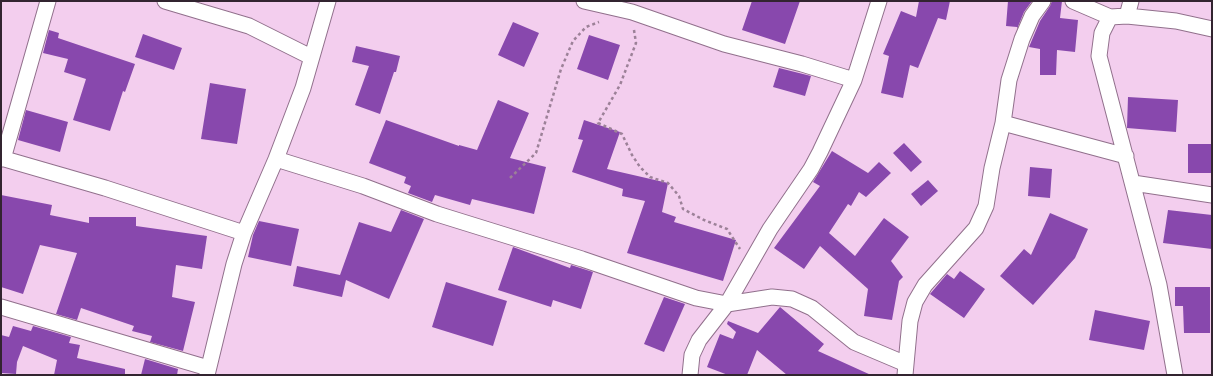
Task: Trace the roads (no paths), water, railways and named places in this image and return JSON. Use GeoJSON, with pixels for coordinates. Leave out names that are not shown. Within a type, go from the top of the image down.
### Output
{"type":"FeatureCollection","features":[{"type":"Feature","properties":{"kind":"street"},"geometry":{"type":"LineString","coordinates":[[48,1],[2,159],[105,188],[244,232]]}},
{"type":"Feature","properties":{"kind":"street"},"geometry":{"type":"LineString","coordinates":[[165,1],[249,26],[311,58]]}},
{"type":"Feature","properties":{"kind":"street"},"geometry":{"type":"LineString","coordinates":[[1,307],[207,372],[234,264],[244,232],[276,159],[303,88],[328,1]]}},
{"type":"Feature","properties":{"kind":"street"},"geometry":{"type":"LineString","coordinates":[[584,1],[632,12],[731,46],[802,64],[854,80]]}},
{"type":"Feature","properties":{"kind":"street"},"geometry":{"type":"LineString","coordinates":[[690,375],[692,355],[699,340],[727,304],[770,229],[811,169],[854,80],[879,1]]}},
{"type":"Feature","properties":{"kind":"street"},"geometry":{"type":"LineString","coordinates":[[276,159],[363,186],[437,214],[582,259],[696,298],[727,304],[772,297],[792,299],[812,308],[854,342],[905,370],[910,320],[915,302],[925,285],[976,228],[986,206],[992,168],[1003,123],[1009,80],[1022,39],[1032,16],[1043,1]]}},
{"type":"Feature","properties":{"kind":"street"},"geometry":{"type":"LineString","coordinates":[[1073,1],[1110,16],[1127,16],[1176,21],[1212,29]]}},
{"type":"Feature","properties":{"kind":"street"},"geometry":{"type":"LineString","coordinates":[[1127,16],[1131,1]]}},
{"type":"Feature","properties":{"kind":"street"},"geometry":{"type":"LineString","coordinates":[[1110,16],[1102,33],[1099,56],[1159,285],[1175,375]]}},
{"type":"Feature","properties":{"kind":"street"},"geometry":{"type":"LineString","coordinates":[[1003,123],[1126,156]]}},
{"type":"Feature","properties":{"kind":"street"},"geometry":{"type":"LineString","coordinates":[[1133,183],[1212,195]]}}]}
